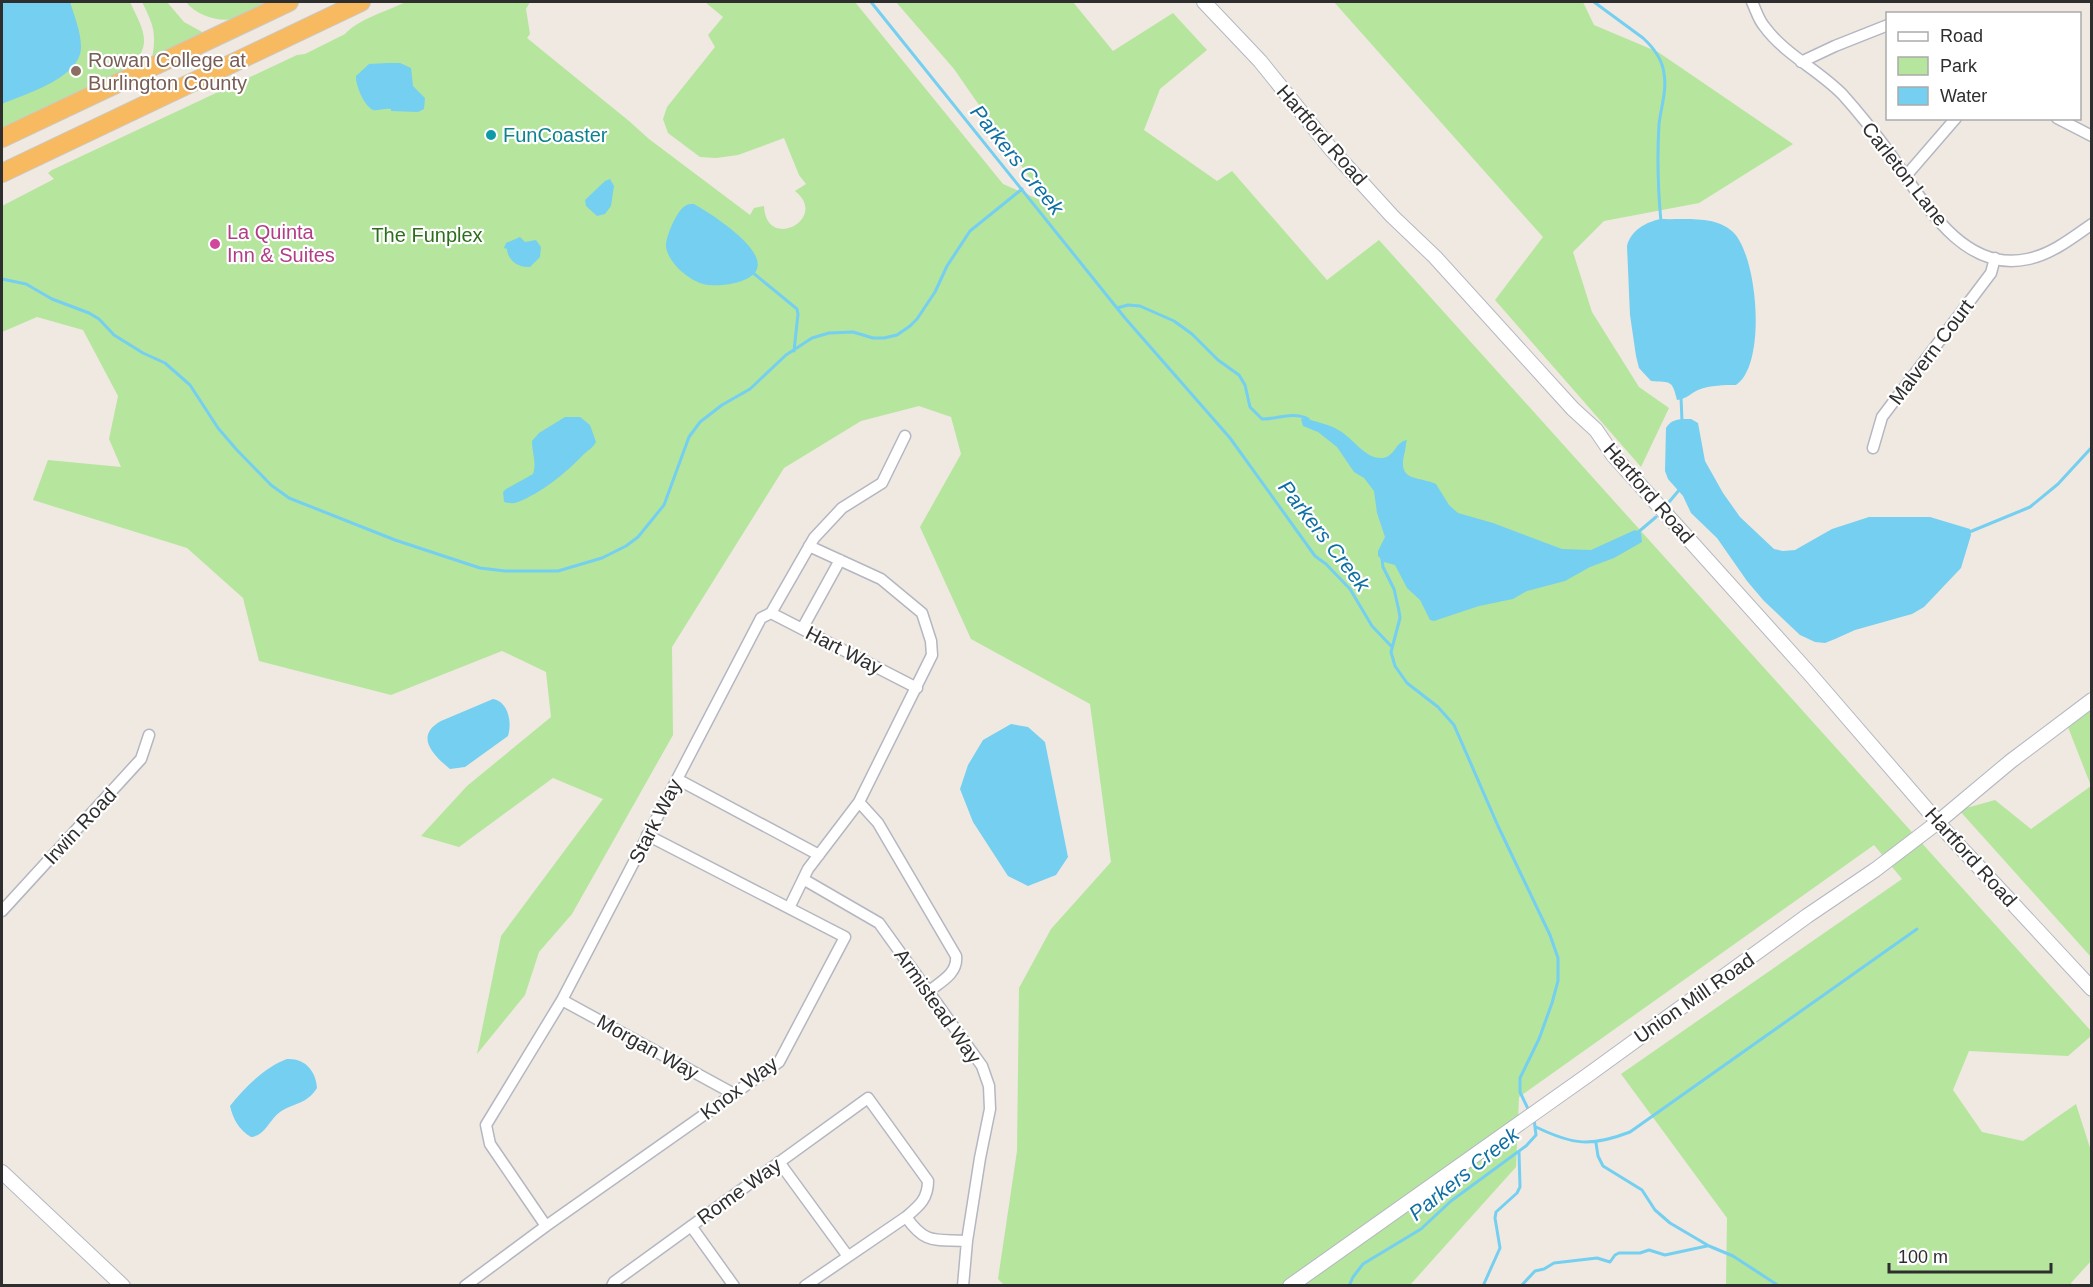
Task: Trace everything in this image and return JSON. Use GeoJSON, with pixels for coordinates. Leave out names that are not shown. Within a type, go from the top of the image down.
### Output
{"type":"FeatureCollection","features":[{"type":"Feature","properties":{"kind":"highway"},"geometry":{"type":"LineString","coordinates":[[2,138],[289,2]]}},
{"type":"Feature","properties":{"kind":"highway"},"geometry":{"type":"LineString","coordinates":[[2,173],[361,2]]}},
{"type":"Feature","properties":{"kind":"street","name":"Hartford Road"},"geometry":{"type":"LineString","coordinates":[[1204,2],[1260,61],[1311,125],[1392,216],[1435,257],[1573,409],[1596,430],[1613,455],[1817,681],[1938,822],[2091,988]]}},
{"type":"Feature","properties":{"kind":"street","name":"Carleton Lane"},"geometry":{"type":"LineString","coordinates":[[1752,2],[1762,25],[1777,41],[1841,94],[1889,152],[1936,218],[1956,238],[1977,252],[1995,258],[2018,261],[2040,256],[2091,224]]}},
{"type":"Feature","properties":{"kind":"street"},"geometry":{"type":"LineString","coordinates":[[1802,62],[1886,25]]}},
{"type":"Feature","properties":{"kind":"street"},"geometry":{"type":"LineString","coordinates":[[1905,177],[1954,120]]}},
{"type":"Feature","properties":{"kind":"street"},"geometry":{"type":"LineString","coordinates":[[2061,120],[2091,136]]}},
{"type":"Feature","properties":{"kind":"street","name":"Malvern Court"},"geometry":{"type":"LineString","coordinates":[[1873,448],[1882,417],[1991,273],[1995,258]]}},
{"type":"Feature","properties":{"kind":"street","name":"Stark Way"},"geometry":{"type":"LineString","coordinates":[[546,1226],[490,1144],[486,1125],[562,1000],[761,618],[771,613],[814,538],[842,508],[882,483],[905,436]]}},
{"type":"Feature","properties":{"kind":"street"},"geometry":{"type":"LineString","coordinates":[[789,908],[803,879],[859,802],[932,655],[931,641],[922,613],[881,579],[809,546]]}},
{"type":"Feature","properties":{"kind":"street"},"geometry":{"type":"LineString","coordinates":[[802,628],[840,561]]}},
{"type":"Feature","properties":{"kind":"street","name":"Hart Way"},"geometry":{"type":"LineString","coordinates":[[771,613],[917,688]]}},
{"type":"Feature","properties":{"kind":"street","name":"Union Mill Road"},"geometry":{"type":"LineString","coordinates":[[1290,1286],[1580,1081],[1807,916],[1851,887],[1938,822],[2011,761],[2091,700]]}},
{"type":"Feature","properties":{"kind":"street","name":"Irwin Road"},"geometry":{"type":"LineString","coordinates":[[2,911],[141,759],[149,735]]}},
{"type":"Feature","properties":{"kind":"street"},"geometry":{"type":"LineString","coordinates":[[676,779],[819,855]]}},
{"type":"Feature","properties":{"kind":"street"},"geometry":{"type":"LineString","coordinates":[[859,802],[878,823],[956,956],[957,964],[954,971],[928,992]]}},
{"type":"Feature","properties":{"kind":"street","name":"Knox Way"},"geometry":{"type":"LineString","coordinates":[[465,1286],[546,1226],[779,1062],[845,937],[647,835]]}},
{"type":"Feature","properties":{"kind":"street","name":"Armistead Way"},"geometry":{"type":"LineString","coordinates":[[803,879],[879,923],[982,1066],[988,1086],[990,1109],[967,1241],[963,1286]]}},
{"type":"Feature","properties":{"kind":"street","name":"Morgan Way"},"geometry":{"type":"LineString","coordinates":[[562,1000],[734,1094]]}},
{"type":"Feature","properties":{"kind":"street","name":"Rome Way"},"geometry":{"type":"LineString","coordinates":[[612,1286],[614,1282],[868,1098],[928,1181],[928,1192],[922,1204],[906,1217]]}},
{"type":"Feature","properties":{"kind":"street"},"geometry":{"type":"LineString","coordinates":[[779,1162],[847,1255]]}},
{"type":"Feature","properties":{"kind":"street"},"geometry":{"type":"LineString","coordinates":[[2,1172],[123,1286]]}},
{"type":"Feature","properties":{"kind":"street"},"geometry":{"type":"LineString","coordinates":[[805,1286],[847,1255],[906,1217],[924,1238],[967,1241]]}},
{"type":"Feature","properties":{"kind":"street"},"geometry":{"type":"LineString","coordinates":[[691,1226],[734,1286]]}},
{"type":"Feature","properties":{"kind":"green space","name":"Rowan College at Burlington County"},"geometry":{"type":"Polygon","coordinates":[[[2,2],[130,2],[142,30],[143,46],[134,63],[125,72],[2,132],[2,2]]]}},
{"type":"Feature","properties":{"kind":"green space"},"geometry":{"type":"Polygon","coordinates":[[[142,2],[167,2],[184,22],[204,33],[152,58],[153,29],[142,2]]]}},
{"type":"Feature","properties":{"kind":"green space"},"geometry":{"type":"Polygon","coordinates":[[[186,2],[271,2],[242,17],[227,20],[211,18],[197,12],[186,2]]]}},
{"type":"Feature","properties":{"kind":"green space","name":"The Funplex"},"geometry":{"type":"Polygon","coordinates":[[[406,2],[530,2],[526,9],[530,34],[527,38],[649,139],[750,215],[754,208],[764,206],[767,220],[775,227],[784,229],[801,220],[805,212],[804,202],[795,191],[806,184],[799,175],[784,138],[738,155],[716,158],[700,157],[668,133],[663,119],[667,107],[715,47],[708,35],[723,17],[705,2],[855,2],[1003,184],[1047,203],[954,69],[896,2],[1073,2],[1113,51],[1173,13],[1207,50],[1160,89],[1144,130],[1217,181],[1232,171],[1327,280],[1379,240],[2091,1031],[2091,1036],[2068,1056],[1969,1051],[1953,1090],[1982,1132],[2023,1141],[2076,1104],[2091,1151],[2091,1261],[2071,1283],[2072,1285],[1726,1285],[1727,1218],[1621,1074],[1902,879],[1874,845],[1519,1097],[1516,1167],[1410,1285],[1004,1285],[998,1279],[1017,1151],[1019,988],[1051,929],[1111,862],[1090,704],[971,639],[920,527],[961,454],[951,417],[919,406],[861,421],[784,468],[672,647],[673,735],[572,914],[539,952],[525,995],[477,1054],[501,936],[603,799],[553,778],[459,847],[421,836],[467,786],[551,717],[546,672],[502,651],[391,695],[259,661],[243,598],[187,548],[33,500],[48,460],[121,467],[109,439],[118,396],[83,330],[37,317],[2,332],[2,206],[54,179],[48,173],[52,170],[297,55],[305,54],[345,34],[365,20],[406,2]]]}},
{"type":"Feature","properties":{"kind":"green space"},"geometry":{"type":"Polygon","coordinates":[[[1334,2],[1583,2],[1594,25],[1658,52],[1793,144],[1699,203],[1604,221],[1573,252],[1592,312],[1639,387],[1669,408],[1641,467],[1495,300],[1543,237],[1334,2]]]}},
{"type":"Feature","properties":{"kind":"green space"},"geometry":{"type":"Polygon","coordinates":[[[2091,693],[2091,786],[2066,722],[2091,693]]]}},
{"type":"Feature","properties":{"kind":"green space"},"geometry":{"type":"Polygon","coordinates":[[[2091,786],[2091,957],[1959,810],[1995,800],[2031,829],[2091,786]]]}},
{"type":"Feature","properties":{"kind":"water"},"geometry":{"type":"Polygon","coordinates":[[[2,2],[70,2],[79,30],[81,47],[79,58],[62,76],[37,90],[2,104],[2,2]]]}},
{"type":"Feature","properties":{"kind":"water"},"geometry":{"type":"Polygon","coordinates":[[[400,63],[411,68],[413,86],[425,98],[424,109],[418,112],[373,110],[363,100],[356,76],[369,64],[400,63]]]}},
{"type":"Feature","properties":{"kind":"water"},"geometry":{"type":"Polygon","coordinates":[[[610,179],[614,186],[611,206],[605,214],[597,216],[586,206],[585,200],[610,179]]]}},
{"type":"Feature","properties":{"kind":"water"},"geometry":{"type":"Polygon","coordinates":[[[694,204],[714,216],[740,236],[750,247],[757,258],[757,268],[750,277],[730,284],[703,284],[689,277],[677,267],[666,247],[669,231],[682,209],[694,204]]]}},
{"type":"Feature","properties":{"kind":"water"},"geometry":{"type":"Polygon","coordinates":[[[1661,219],[1717,223],[1733,232],[1742,245],[1753,286],[1756,310],[1755,334],[1752,356],[1746,374],[1736,385],[1708,387],[1677,400],[1670,383],[1651,381],[1639,368],[1630,315],[1627,246],[1636,231],[1650,222],[1661,219]]]}},
{"type":"Feature","properties":{"kind":"water"},"geometry":{"type":"Polygon","coordinates":[[[520,237],[525,242],[536,240],[541,247],[540,257],[530,267],[515,263],[509,257],[507,249],[504,248],[506,243],[520,237]]]}},
{"type":"Feature","properties":{"kind":"water"},"geometry":{"type":"Polygon","coordinates":[[[565,417],[580,417],[590,425],[595,444],[569,469],[544,488],[518,502],[504,502],[503,492],[506,489],[533,474],[532,441],[539,433],[565,417]]]}},
{"type":"Feature","properties":{"kind":"water"},"geometry":{"type":"Polygon","coordinates":[[[1305,418],[1335,428],[1365,452],[1376,457],[1382,458],[1390,455],[1403,441],[1407,440],[1404,470],[1411,477],[1436,484],[1449,505],[1458,513],[1493,523],[1562,549],[1591,550],[1635,530],[1641,533],[1642,542],[1565,581],[1527,591],[1513,599],[1479,606],[1434,621],[1430,620],[1420,600],[1407,588],[1395,565],[1384,562],[1378,556],[1385,537],[1377,513],[1374,491],[1364,478],[1354,472],[1337,447],[1318,432],[1303,426],[1301,419],[1305,418]]]}},
{"type":"Feature","properties":{"kind":"water"},"geometry":{"type":"Polygon","coordinates":[[[1691,419],[1698,423],[1705,461],[1723,493],[1740,517],[1774,549],[1795,550],[1832,529],[1869,517],[1930,517],[1970,529],[1971,535],[1961,568],[1924,607],[1912,614],[1855,630],[1825,643],[1815,642],[1800,635],[1764,601],[1747,581],[1717,538],[1691,513],[1683,496],[1668,479],[1665,471],[1666,428],[1674,421],[1691,419]]]}},
{"type":"Feature","properties":{"kind":"water"},"geometry":{"type":"Polygon","coordinates":[[[493,699],[503,704],[506,709],[510,725],[508,736],[465,767],[450,769],[433,752],[429,745],[429,733],[441,721],[493,699]]]}},
{"type":"Feature","properties":{"kind":"water"},"geometry":{"type":"Polygon","coordinates":[[[1011,724],[1028,727],[1045,742],[1068,857],[1056,875],[1028,886],[1008,876],[973,822],[960,789],[968,765],[983,740],[1011,724]]]}},
{"type":"Feature","properties":{"kind":"water"},"geometry":{"type":"Polygon","coordinates":[[[287,1059],[304,1063],[312,1071],[317,1088],[309,1098],[280,1112],[260,1134],[251,1137],[237,1124],[230,1106],[256,1079],[271,1067],[287,1059]]]}},
{"type":"Feature","properties":{"kind":"waterway","name":"Parkers Creek"},"geometry":{"type":"LineString","coordinates":[[871,2],[1125,318],[1230,438],[1315,556],[1350,589],[1372,626],[1392,647]]}},
{"type":"Feature","properties":{"kind":"waterway"},"geometry":{"type":"LineString","coordinates":[[1594,2],[1643,38],[1657,54],[1663,68],[1665,86],[1658,149],[1661,222]]}},
{"type":"Feature","properties":{"kind":"waterway"},"geometry":{"type":"LineString","coordinates":[[2,279],[26,284],[52,299],[89,313],[99,319],[114,335],[143,353],[165,363],[190,385],[218,428],[236,449],[271,485],[289,498],[395,540],[480,568],[505,571],[558,571],[602,558],[638,537],[664,505],[689,437],[700,422],[722,405],[750,389],[786,355],[812,338],[829,333],[853,332],[873,338],[884,338],[897,335],[910,326],[935,292],[947,266],[970,231],[1022,189]]}},
{"type":"Feature","properties":{"kind":"waterway"},"geometry":{"type":"LineString","coordinates":[[752,272],[797,309],[794,351]]}},
{"type":"Feature","properties":{"kind":"waterway"},"geometry":{"type":"LineString","coordinates":[[1117,308],[1128,305],[1140,306],[1174,321],[1192,334],[1218,360],[1239,375],[1245,385],[1250,407],[1262,419],[1291,415],[1308,419]]}},
{"type":"Feature","properties":{"kind":"waterway"},"geometry":{"type":"LineString","coordinates":[[1681,396],[1682,422]]}},
{"type":"Feature","properties":{"kind":"waterway"},"geometry":{"type":"LineString","coordinates":[[1967,533],[2030,507],[2058,484],[2092,447]]}},
{"type":"Feature","properties":{"kind":"waterway"},"geometry":{"type":"LineString","coordinates":[[1669,502],[1680,489]]}},
{"type":"Feature","properties":{"kind":"waterway"},"geometry":{"type":"LineString","coordinates":[[1636,534],[1656,517]]}},
{"type":"Feature","properties":{"kind":"waterway","name":"Parkers Creek"},"geometry":{"type":"LineString","coordinates":[[1382,559],[1383,567],[1394,589],[1400,618],[1391,652],[1395,666],[1407,683],[1438,707],[1454,725],[1498,826],[1550,935],[1558,958],[1558,981],[1552,1003],[1539,1039],[1520,1078],[1520,1092],[1529,1111]]}},
{"type":"Feature","properties":{"kind":"waterway"},"geometry":{"type":"LineString","coordinates":[[1536,1127],[1582,1142],[1604,1140],[1630,1132],[1917,929]]}},
{"type":"Feature","properties":{"kind":"waterway","name":"Parkers Creek"},"geometry":{"type":"LineString","coordinates":[[1349,1286],[1363,1264],[1421,1229],[1451,1201],[1526,1146],[1536,1135],[1534,1119]]}},
{"type":"Feature","properties":{"kind":"waterway"},"geometry":{"type":"LineString","coordinates":[[1596,1143],[1598,1156],[1603,1166],[1642,1190],[1655,1210],[1670,1223],[1709,1246],[1733,1256],[1779,1286]]}},
{"type":"Feature","properties":{"kind":"waterway"},"geometry":{"type":"LineString","coordinates":[[1483,1286],[1500,1248],[1496,1212],[1517,1193],[1520,1187],[1519,1152]]}},
{"type":"Feature","properties":{"kind":"waterway"},"geometry":{"type":"LineString","coordinates":[[1521,1286],[1535,1271],[1554,1263],[1597,1258],[1610,1262],[1619,1253],[1640,1253],[1649,1250],[1665,1255],[1707,1246]]}},
{"type":"Feature","properties":{"kind":"place","name":"Rowan College at Burlington County"},"geometry":{"type":"Point","coordinates":[76,71]}},
{"type":"Feature","properties":{"kind":"place","name":"FunCoaster"},"geometry":{"type":"Point","coordinates":[491,135]}},
{"type":"Feature","properties":{"kind":"place","name":"La Quinta Inn & Suites"},"geometry":{"type":"Point","coordinates":[215,244]}}]}
